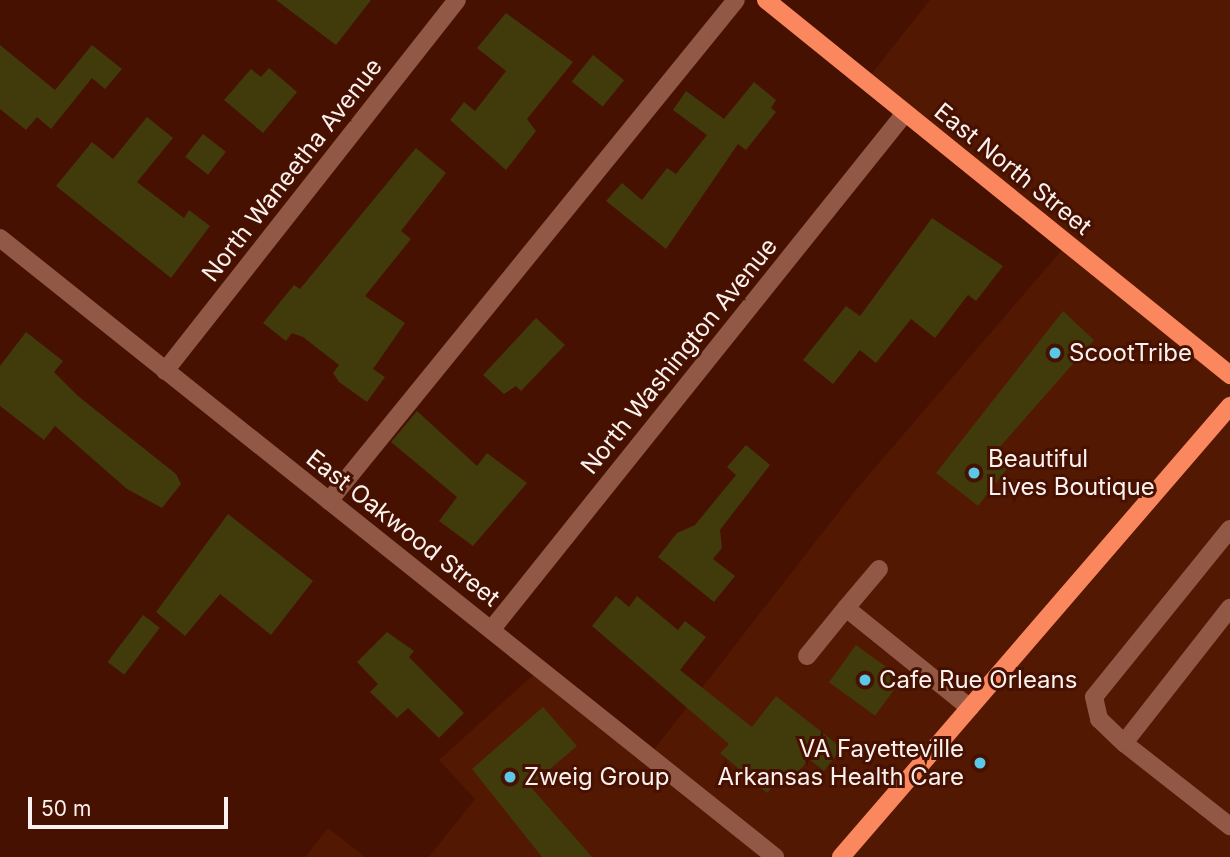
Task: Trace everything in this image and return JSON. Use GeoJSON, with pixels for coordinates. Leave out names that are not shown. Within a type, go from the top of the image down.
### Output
{"type":"FeatureCollection","features":[{"type":"Feature","properties":{"kind":"main road","name":"East North Street"},"geometry":{"type":"LineString","coordinates":[[766,0],[1230,375]]}},
{"type":"Feature","properties":{"kind":"main road"},"geometry":{"type":"LineString","coordinates":[[841,857],[1230,406]]}},
{"type":"Feature","properties":{"kind":"street","name":"North Waneetha Avenue"},"geometry":{"type":"LineString","coordinates":[[165,371],[457,0]]}},
{"type":"Feature","properties":{"kind":"street"},"geometry":{"type":"LineString","coordinates":[[329,501],[736,0]]}},
{"type":"Feature","properties":{"kind":"street","name":"North Washington Avenue"},"geometry":{"type":"LineString","coordinates":[[491,630],[905,113]]}},
{"type":"Feature","properties":{"kind":"street","name":"East Oakwood Street"},"geometry":{"type":"LineString","coordinates":[[0,237],[775,857]]}},
{"type":"Feature","properties":{"kind":"street"},"geometry":{"type":"LineString","coordinates":[[1230,529],[1094,697],[1098,719],[1124,743],[1230,826]]}},
{"type":"Feature","properties":{"kind":"street"},"geometry":{"type":"LineString","coordinates":[[807,656],[879,569]]}},
{"type":"Feature","properties":{"kind":"street"},"geometry":{"type":"LineString","coordinates":[[846,608],[970,708]]}},
{"type":"Feature","properties":{"kind":"street"},"geometry":{"type":"LineString","coordinates":[[1124,743],[1230,608]]}},
{"type":"Feature","properties":{"kind":"shaded area"},"geometry":{"type":"Polygon","coordinates":[[[930,0],[1230,0],[1230,857],[429,857],[475,799],[439,760],[540,669],[649,756],[855,491],[1067,244],[866,81],[930,0]]]}},
{"type":"Feature","properties":{"kind":"shaded area"},"geometry":{"type":"Polygon","coordinates":[[[328,828],[365,857],[305,857],[328,828]]]}},
{"type":"Feature","properties":{"kind":"building"},"geometry":{"type":"Polygon","coordinates":[[[276,0],[371,0],[336,45],[276,0]]]}},
{"type":"Feature","properties":{"kind":"building"},"geometry":{"type":"Polygon","coordinates":[[[506,13],[573,62],[527,119],[536,131],[506,170],[450,120],[464,102],[475,111],[506,71],[477,48],[506,13]]]}},
{"type":"Feature","properties":{"kind":"building"},"geometry":{"type":"Polygon","coordinates":[[[0,45],[55,90],[92,45],[122,69],[105,89],[92,78],[51,129],[37,117],[26,130],[0,109],[0,45]]]}},
{"type":"Feature","properties":{"kind":"building"},"geometry":{"type":"Polygon","coordinates":[[[593,55],[624,80],[603,107],[572,81],[593,55]]]}},
{"type":"Feature","properties":{"kind":"building"},"geometry":{"type":"Polygon","coordinates":[[[269,68],[297,92],[263,133],[224,100],[251,69],[261,77],[269,68]]]}},
{"type":"Feature","properties":{"kind":"building"},"geometry":{"type":"Polygon","coordinates":[[[754,82],[776,100],[771,108],[776,112],[746,150],[738,144],[666,249],[606,201],[622,183],[642,200],[667,168],[676,174],[707,135],[673,110],[686,91],[724,119],[754,82]]]}},
{"type":"Feature","properties":{"kind":"building"},"geometry":{"type":"Polygon","coordinates":[[[147,117],[173,138],[137,182],[184,218],[189,210],[210,226],[171,278],[56,186],[92,142],[113,159],[147,117]]]}},
{"type":"Feature","properties":{"kind":"building"},"geometry":{"type":"Polygon","coordinates":[[[203,134],[226,152],[208,175],[185,157],[203,134]]]}},
{"type":"Feature","properties":{"kind":"building"},"geometry":{"type":"Polygon","coordinates":[[[416,148],[446,173],[401,231],[411,239],[365,296],[405,323],[373,369],[385,377],[367,402],[339,382],[333,373],[339,365],[303,337],[292,333],[286,341],[263,323],[294,285],[300,289],[416,148]]]}},
{"type":"Feature","properties":{"kind":"building"},"geometry":{"type":"Polygon","coordinates":[[[932,218],[1003,266],[976,301],[968,295],[935,338],[911,319],[876,363],[860,350],[833,384],[803,360],[846,306],[860,316],[932,218]]]}},
{"type":"Feature","properties":{"kind":"building"},"geometry":{"type":"Polygon","coordinates":[[[1063,311],[1094,340],[991,457],[1007,469],[978,506],[936,473],[1063,311]]]}},
{"type":"Feature","properties":{"kind":"building"},"geometry":{"type":"Polygon","coordinates":[[[536,318],[565,345],[521,391],[516,386],[504,394],[483,375],[536,318]]]}},
{"type":"Feature","properties":{"kind":"building"},"geometry":{"type":"Polygon","coordinates":[[[26,332],[63,361],[54,372],[78,396],[176,474],[181,484],[162,508],[127,489],[55,426],[44,440],[0,406],[0,366],[26,332]]]}},
{"type":"Feature","properties":{"kind":"building"},"geometry":{"type":"Polygon","coordinates":[[[417,411],[477,466],[487,453],[527,483],[473,546],[439,521],[457,497],[391,442],[417,411]]]}},
{"type":"Feature","properties":{"kind":"building"},"geometry":{"type":"Polygon","coordinates":[[[746,445],[770,465],[720,530],[722,548],[713,559],[735,576],[714,602],[658,557],[677,533],[695,525],[736,475],[727,467],[746,445]]]}},
{"type":"Feature","properties":{"kind":"building"},"geometry":{"type":"Polygon","coordinates":[[[228,514],[313,581],[271,635],[220,594],[185,636],[156,612],[228,514]]]}},
{"type":"Feature","properties":{"kind":"building"},"geometry":{"type":"Polygon","coordinates":[[[616,596],[629,607],[637,596],[678,630],[685,621],[706,637],[680,670],[752,727],[776,696],[842,748],[824,771],[809,759],[792,780],[780,778],[767,793],[720,753],[729,744],[592,626],[616,596]]]}},
{"type":"Feature","properties":{"kind":"building"},"geometry":{"type":"Polygon","coordinates":[[[143,615],[160,628],[124,675],[107,662],[143,615]]]}},
{"type":"Feature","properties":{"kind":"building"},"geometry":{"type":"Polygon","coordinates":[[[387,632],[414,651],[409,657],[464,713],[439,738],[408,708],[397,718],[370,692],[378,684],[357,662],[387,632]]]}},
{"type":"Feature","properties":{"kind":"building","name":"Cafe Rue Orleans"},"geometry":{"type":"Polygon","coordinates":[[[856,645],[902,679],[875,716],[829,682],[856,645]]]}},
{"type":"Feature","properties":{"kind":"building","name":"Zweig Group"},"geometry":{"type":"Polygon","coordinates":[[[543,707],[577,746],[530,786],[592,857],[542,857],[472,769],[543,707]]]}},
{"type":"Feature","properties":{"kind":"place","name":"ScootTribe"},"geometry":{"type":"Point","coordinates":[1055,353]}},
{"type":"Feature","properties":{"kind":"place","name":"Beautiful Lives Boutique"},"geometry":{"type":"Point","coordinates":[974,473]}},
{"type":"Feature","properties":{"kind":"place","name":"Cafe Rue Orleans"},"geometry":{"type":"Point","coordinates":[865,680]}},
{"type":"Feature","properties":{"kind":"place","name":"VA Fayetteville Arkansas Health Care"},"geometry":{"type":"Point","coordinates":[980,763]}},
{"type":"Feature","properties":{"kind":"place","name":"Zweig Group"},"geometry":{"type":"Point","coordinates":[510,777]}}]}
